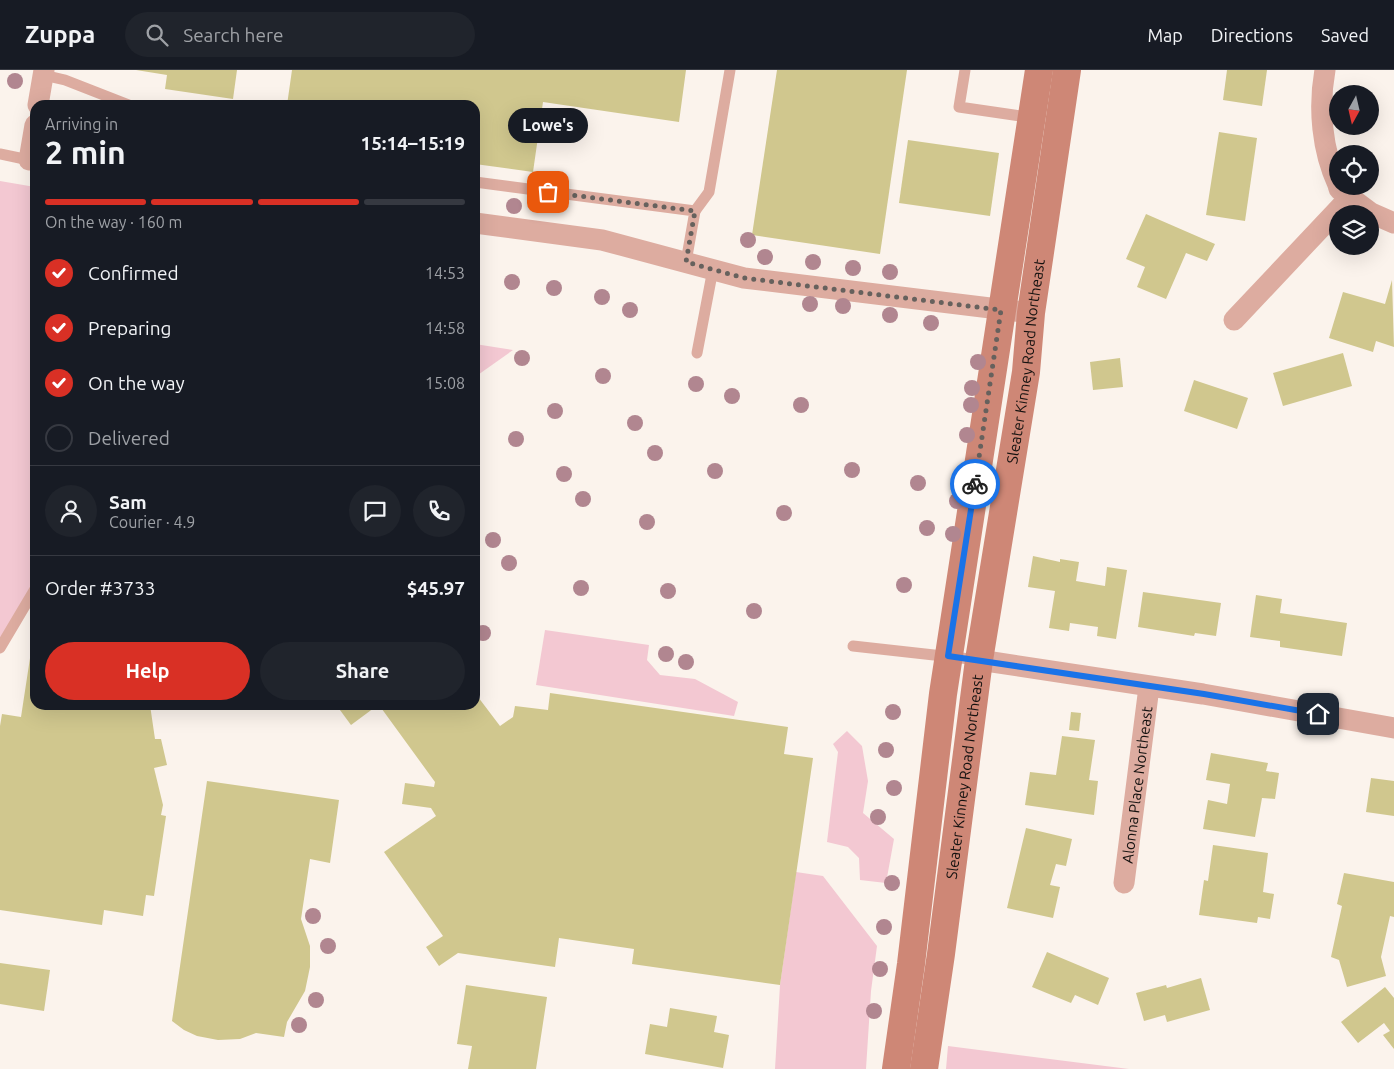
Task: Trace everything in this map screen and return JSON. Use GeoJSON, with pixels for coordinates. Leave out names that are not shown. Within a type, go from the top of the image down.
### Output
{"type":"FeatureCollection","features":[{"type":"Feature","properties":{"kind":"street","name":"Sleater Kinney Road Northeast"},"geometry":{"type":"LineString","coordinates":[[924,1069],[941,954],[979,660],[1026,372],[1046,120],[1039,70]]}},
{"type":"Feature","properties":{"kind":"street","name":"Sleater Kinney Road Northeast"},"geometry":{"type":"LineString","coordinates":[[896,1069],[948,656],[1001,310],[1046,120],[1067,70]]}},
{"type":"Feature","properties":{"kind":"street"},"geometry":{"type":"LineString","coordinates":[[1325,70],[1321,104],[1329,166]]}},
{"type":"Feature","properties":{"kind":"street"},"geometry":{"type":"LineString","coordinates":[[39,100],[44,72]]}},
{"type":"Feature","properties":{"kind":"street"},"geometry":{"type":"LineString","coordinates":[[1234,320],[1338,195]]}},
{"type":"Feature","properties":{"kind":"street"},"geometry":{"type":"LineString","coordinates":[[1348,195],[1371,213],[1394,223]]}},
{"type":"Feature","properties":{"kind":"street"},"geometry":{"type":"LineString","coordinates":[[480,224],[602,240],[744,278],[1001,310],[1031,312]]}},
{"type":"Feature","properties":{"kind":"street"},"geometry":{"type":"LineString","coordinates":[[979,660],[1394,728]]}},
{"type":"Feature","properties":{"kind":"street","name":"Alonna Place Northeast"},"geometry":{"type":"LineString","coordinates":[[1124,883],[1149,687]]}},
{"type":"Feature","properties":{"kind":"lane"},"geometry":{"type":"LineString","coordinates":[[686,262],[695,211],[709,192],[730,70]]}},
{"type":"Feature","properties":{"kind":"lane"},"geometry":{"type":"LineString","coordinates":[[964,70],[959,108],[1046,120]]}},
{"type":"Feature","properties":{"kind":"lane"},"geometry":{"type":"LineString","coordinates":[[44,72],[116,100]]}},
{"type":"Feature","properties":{"kind":"lane"},"geometry":{"type":"LineString","coordinates":[[0,154],[30,160]]}},
{"type":"Feature","properties":{"kind":"lane"},"geometry":{"type":"LineString","coordinates":[[480,183],[695,211]]}},
{"type":"Feature","properties":{"kind":"lane"},"geometry":{"type":"LineString","coordinates":[[697,353],[713,269]]}},
{"type":"Feature","properties":{"kind":"lane"},"geometry":{"type":"LineString","coordinates":[[0,648],[30,597]]}},
{"type":"Feature","properties":{"kind":"lane"},"geometry":{"type":"LineString","coordinates":[[853,646],[979,660]]}},
{"type":"Feature","properties":{"kind":"shaded area"},"geometry":{"type":"Polygon","coordinates":[[[0,181],[30,186],[30,597],[0,648],[0,181]]]}},
{"type":"Feature","properties":{"kind":"shaded area"},"geometry":{"type":"Polygon","coordinates":[[[480,345],[513,350],[480,373],[480,345]]]}},
{"type":"Feature","properties":{"kind":"shaded area"},"geometry":{"type":"Polygon","coordinates":[[[545,630],[649,645],[647,660],[660,675],[695,679],[738,702],[734,716],[536,685],[545,630]]]}},
{"type":"Feature","properties":{"kind":"shaded area"},"geometry":{"type":"Polygon","coordinates":[[[847,731],[862,746],[868,781],[863,813],[894,839],[886,883],[860,880],[859,858],[848,847],[827,842],[838,752],[833,744],[847,731]]]}},
{"type":"Feature","properties":{"kind":"shaded area"},"geometry":{"type":"Polygon","coordinates":[[[796,872],[823,876],[877,946],[871,991],[866,1069],[775,1069],[780,985],[796,872]]]}},
{"type":"Feature","properties":{"kind":"shaded area"},"geometry":{"type":"Polygon","coordinates":[[[948,1046],[1129,1069],[946,1069],[948,1046]]]}},
{"type":"Feature","properties":{"kind":"building"},"geometry":{"type":"Polygon","coordinates":[[[136,70],[237,70],[233,99],[165,89],[167,75],[136,70]]]}},
{"type":"Feature","properties":{"kind":"building"},"geometry":{"type":"Polygon","coordinates":[[[292,70],[686,70],[679,122],[543,102],[533,172],[480,165],[480,100],[288,100],[292,70]]]}},
{"type":"Feature","properties":{"kind":"building"},"geometry":{"type":"Polygon","coordinates":[[[777,70],[907,70],[880,254],[752,235],[777,70]]]}},
{"type":"Feature","properties":{"kind":"building"},"geometry":{"type":"Polygon","coordinates":[[[1227,70],[1267,70],[1262,106],[1223,100],[1227,70]]]}},
{"type":"Feature","properties":{"kind":"building"},"geometry":{"type":"Polygon","coordinates":[[[1219,132],[1257,138],[1245,221],[1206,215],[1219,132]]]}},
{"type":"Feature","properties":{"kind":"building"},"geometry":{"type":"Polygon","coordinates":[[[908,140],[999,153],[990,216],[899,203],[908,140]]]}},
{"type":"Feature","properties":{"kind":"building"},"geometry":{"type":"Polygon","coordinates":[[[1146,214],[1215,244],[1207,261],[1186,253],[1166,299],[1137,287],[1145,267],[1126,259],[1146,214]]]}},
{"type":"Feature","properties":{"kind":"building"},"geometry":{"type":"Polygon","coordinates":[[[1392,280],[1394,347],[1376,341],[1373,352],[1329,338],[1343,292],[1385,304],[1392,280]]]}},
{"type":"Feature","properties":{"kind":"building"},"geometry":{"type":"Polygon","coordinates":[[[1343,353],[1352,386],[1283,406],[1273,373],[1343,353]]]}},
{"type":"Feature","properties":{"kind":"building"},"geometry":{"type":"Polygon","coordinates":[[[1120,358],[1123,387],[1093,390],[1090,362],[1120,358]]]}},
{"type":"Feature","properties":{"kind":"building"},"geometry":{"type":"Polygon","coordinates":[[[1194,380],[1248,398],[1237,429],[1184,411],[1194,380]]]}},
{"type":"Feature","properties":{"kind":"building"},"geometry":{"type":"Polygon","coordinates":[[[1033,556],[1060,562],[1060,559],[1079,562],[1076,581],[1105,586],[1107,567],[1127,570],[1116,639],[1097,636],[1098,627],[1070,623],[1069,631],[1049,628],[1055,591],[1028,587],[1033,556]]]}},
{"type":"Feature","properties":{"kind":"building"},"geometry":{"type":"Polygon","coordinates":[[[1143,592],[1221,603],[1216,636],[1195,633],[1194,636],[1138,627],[1143,592]]]}},
{"type":"Feature","properties":{"kind":"building"},"geometry":{"type":"Polygon","coordinates":[[[1256,595],[1282,599],[1280,613],[1347,623],[1342,656],[1280,647],[1280,641],[1250,637],[1256,595]]]}},
{"type":"Feature","properties":{"kind":"building"},"geometry":{"type":"Polygon","coordinates":[[[30,658],[30,710],[151,710],[155,739],[161,739],[167,765],[154,768],[163,805],[161,815],[166,816],[154,896],[146,895],[143,916],[104,910],[102,925],[0,910],[0,726],[2,714],[21,717],[30,658]]]}},
{"type":"Feature","properties":{"kind":"building"},"geometry":{"type":"Polygon","coordinates":[[[550,693],[788,727],[784,754],[813,758],[780,985],[632,964],[634,949],[559,938],[555,967],[458,953],[439,966],[426,947],[443,936],[384,852],[436,816],[431,808],[402,804],[405,783],[434,787],[435,782],[383,710],[480,710],[480,700],[500,726],[513,717],[515,706],[548,710],[550,693]]]}},
{"type":"Feature","properties":{"kind":"building"},"geometry":{"type":"Polygon","coordinates":[[[340,710],[371,710],[351,725],[340,710]]]}},
{"type":"Feature","properties":{"kind":"building"},"geometry":{"type":"Polygon","coordinates":[[[1071,712],[1081,713],[1079,731],[1069,730],[1071,712]]]}},
{"type":"Feature","properties":{"kind":"building"},"geometry":{"type":"Polygon","coordinates":[[[1062,736],[1095,740],[1089,780],[1098,781],[1094,815],[1025,805],[1030,772],[1056,775],[1062,736]]]}},
{"type":"Feature","properties":{"kind":"building"},"geometry":{"type":"Polygon","coordinates":[[[1211,753],[1268,763],[1266,771],[1279,773],[1275,799],[1262,798],[1255,837],[1203,829],[1208,800],[1227,804],[1230,784],[1206,780],[1211,753]]]}},
{"type":"Feature","properties":{"kind":"building"},"geometry":{"type":"Polygon","coordinates":[[[1371,778],[1394,781],[1394,816],[1366,812],[1371,778]]]}},
{"type":"Feature","properties":{"kind":"building"},"geometry":{"type":"Polygon","coordinates":[[[207,781],[339,800],[330,863],[310,859],[301,919],[310,946],[310,967],[305,991],[287,1022],[284,1037],[256,1033],[240,1039],[218,1040],[197,1036],[184,1030],[172,1021],[207,781]]]}},
{"type":"Feature","properties":{"kind":"building"},"geometry":{"type":"Polygon","coordinates":[[[1026,828],[1072,839],[1066,866],[1056,864],[1050,885],[1060,887],[1053,918],[1007,908],[1026,828]]]}},
{"type":"Feature","properties":{"kind":"building"},"geometry":{"type":"Polygon","coordinates":[[[1213,845],[1268,853],[1263,892],[1274,894],[1270,919],[1258,917],[1257,923],[1199,915],[1204,880],[1208,881],[1213,845]]]}},
{"type":"Feature","properties":{"kind":"building"},"geometry":{"type":"Polygon","coordinates":[[[1344,873],[1394,882],[1394,917],[1390,916],[1381,957],[1386,976],[1347,987],[1339,960],[1331,957],[1342,906],[1337,904],[1344,873]]]}},
{"type":"Feature","properties":{"kind":"building"},"geometry":{"type":"Polygon","coordinates":[[[1047,952],[1109,978],[1098,1005],[1075,995],[1071,1003],[1032,987],[1047,952]]]}},
{"type":"Feature","properties":{"kind":"building"},"geometry":{"type":"Polygon","coordinates":[[[0,963],[50,970],[44,1011],[0,1004],[0,963]]]}},
{"type":"Feature","properties":{"kind":"building"},"geometry":{"type":"Polygon","coordinates":[[[1201,978],[1210,1010],[1167,1022],[1165,1015],[1144,1021],[1136,993],[1166,985],[1167,988],[1201,978]]]}},
{"type":"Feature","properties":{"kind":"building"},"geometry":{"type":"Polygon","coordinates":[[[466,985],[547,997],[536,1069],[468,1069],[472,1046],[457,1044],[466,985]]]}},
{"type":"Feature","properties":{"kind":"building"},"geometry":{"type":"Polygon","coordinates":[[[1385,987],[1394,998],[1394,1049],[1383,1035],[1390,1031],[1384,1023],[1358,1043],[1341,1022],[1385,987]]]}},
{"type":"Feature","properties":{"kind":"building"},"geometry":{"type":"Polygon","coordinates":[[[670,1008],[717,1016],[714,1032],[729,1035],[723,1068],[645,1054],[650,1024],[667,1027],[670,1008]]]}},
{"type":"Feature","properties":{"kind":"way so far"},"geometry":{"type":"LineString","coordinates":[[548,192],[695,211],[686,262],[744,278],[1001,310],[975,484]]}},
{"type":"Feature","properties":{"kind":"place","name":"Lowe's"},"geometry":{"type":"Point","coordinates":[548,192]}},
{"type":"Feature","properties":{"kind":"route"},"geometry":{"type":"LineString","coordinates":[[975,484],[948,656],[1204,694],[1318,714]]}}]}
